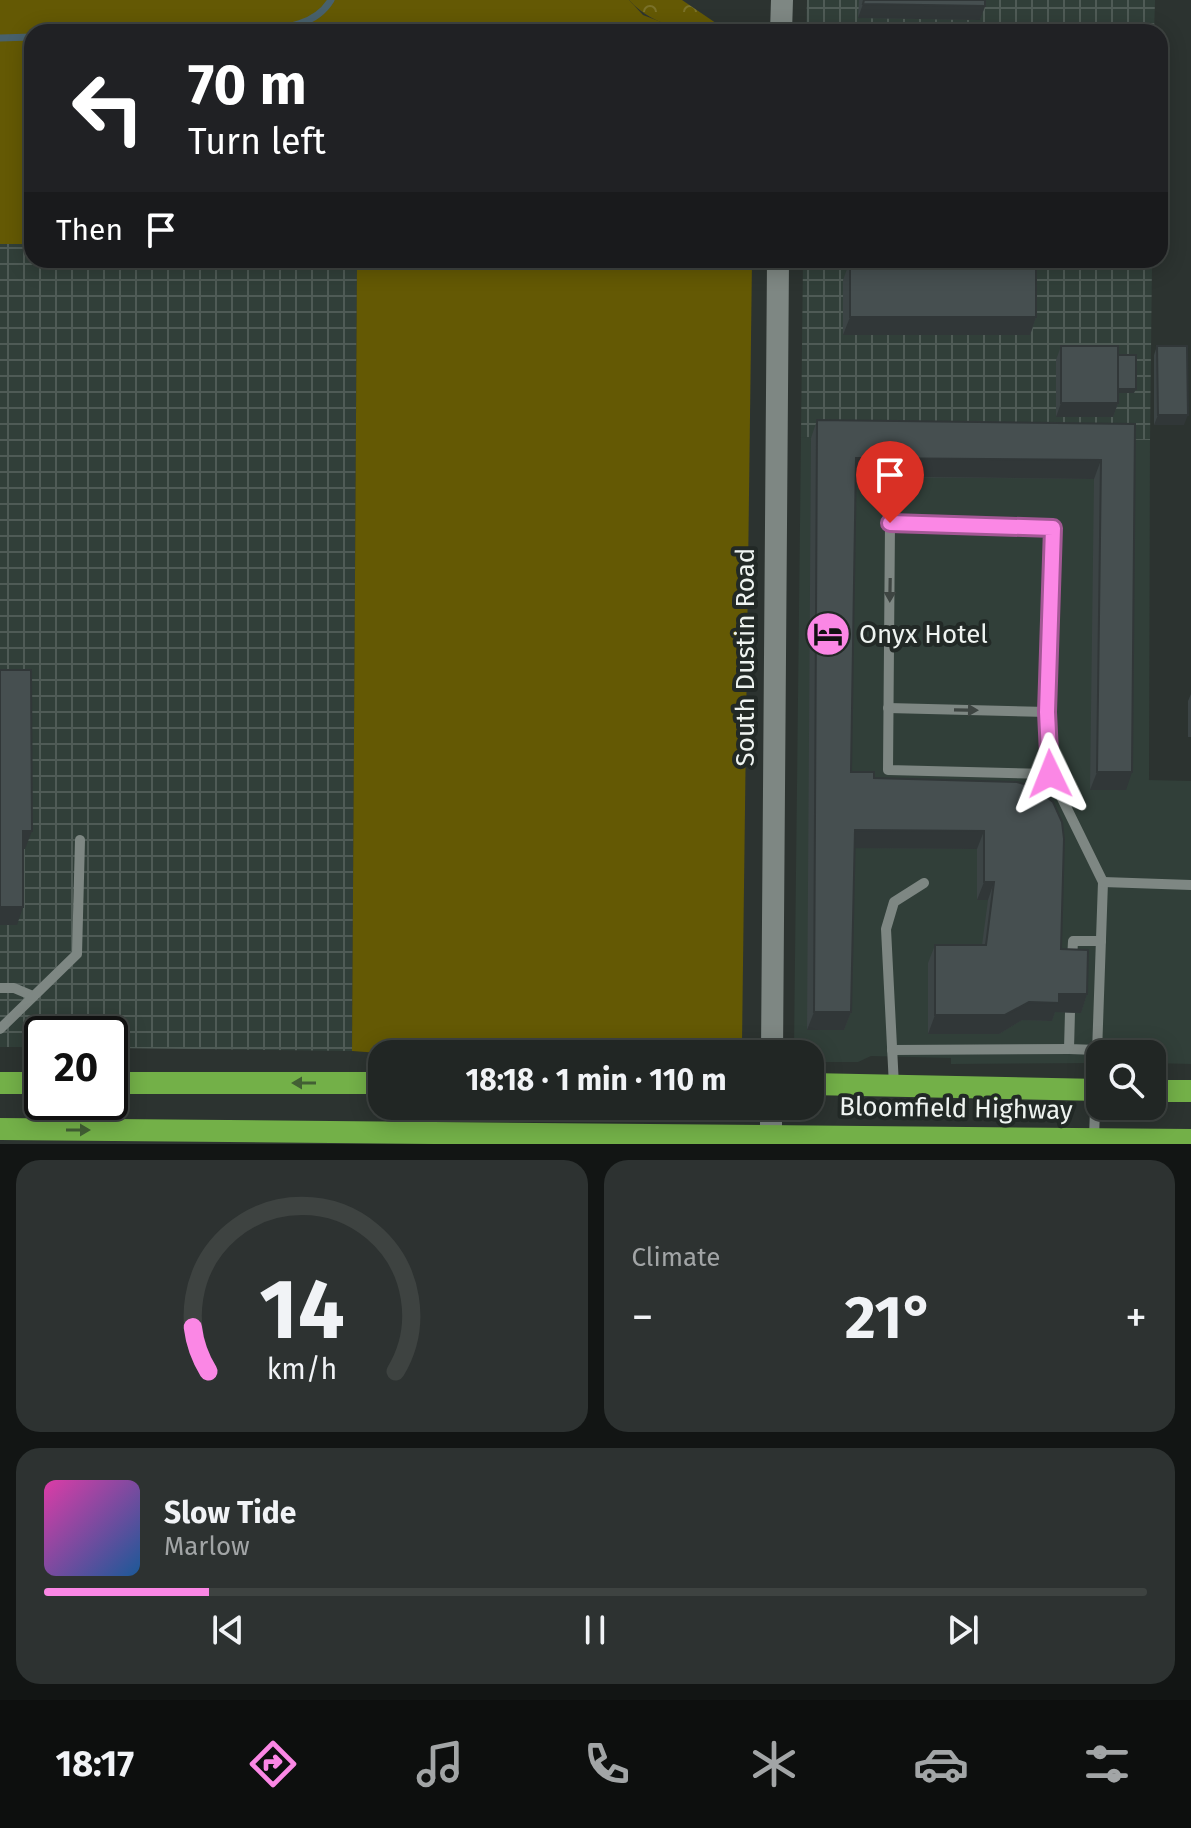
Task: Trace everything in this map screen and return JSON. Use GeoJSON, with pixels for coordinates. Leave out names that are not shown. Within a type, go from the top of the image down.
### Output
{"type":"FeatureCollection","features":[{"type":"Feature","properties":{"kind":"highway"},"geometry":{"type":"LineString","coordinates":[[0,1083],[24,1083]]}},
{"type":"Feature","properties":{"kind":"highway"},"geometry":{"type":"LineString","coordinates":[[128,1083],[368,1083]]}},
{"type":"Feature","properties":{"kind":"highway","name":"Bloomfield Highway"},"geometry":{"type":"LineString","coordinates":[[824,1084],[1086,1090]]}},
{"type":"Feature","properties":{"kind":"highway"},"geometry":{"type":"LineString","coordinates":[[1166,1091],[1191,1091]]}},
{"type":"Feature","properties":{"kind":"highway","name":"Bloomfield Highway"},"geometry":{"type":"LineString","coordinates":[[0,1129],[1191,1140]]}},
{"type":"Feature","properties":{"kind":"street"},"geometry":{"type":"LineString","coordinates":[[781,24],[782,0]]}},
{"type":"Feature","properties":{"kind":"street","name":"South Dustin Road"},"geometry":{"type":"LineString","coordinates":[[772,1040],[778,268]]}},
{"type":"Feature","properties":{"kind":"street"},"geometry":{"type":"LineString","coordinates":[[771,1120],[771,1134]]}},
{"type":"Feature","properties":{"kind":"lane"},"geometry":{"type":"LineString","coordinates":[[1050,774],[888,770],[890,523],[1053,528],[1047,712],[1050,774],[1103,882],[1097,1040]]}},
{"type":"Feature","properties":{"kind":"lane"},"geometry":{"type":"LineString","coordinates":[[888,708],[1047,712]]}},
{"type":"Feature","properties":{"kind":"lane"},"geometry":{"type":"LineString","coordinates":[[0,1029],[77,954],[80,840]]}},
{"type":"Feature","properties":{"kind":"lane"},"geometry":{"type":"LineString","coordinates":[[1103,882],[1191,885]]}},
{"type":"Feature","properties":{"kind":"lane"},"geometry":{"type":"LineString","coordinates":[[894,1086],[886,929],[894,902],[924,883]]}},
{"type":"Feature","properties":{"kind":"lane"},"geometry":{"type":"LineString","coordinates":[[1072,967],[1073,941],[1101,941]]}},
{"type":"Feature","properties":{"kind":"lane"},"geometry":{"type":"LineString","coordinates":[[0,988],[14,988],[33,996]]}},
{"type":"Feature","properties":{"kind":"lane"},"geometry":{"type":"LineString","coordinates":[[1069,1049],[1070,1012]]}},
{"type":"Feature","properties":{"kind":"lane"},"geometry":{"type":"LineString","coordinates":[[892,1050],[1086,1050]]}},
{"type":"Feature","properties":{"kind":"lane"},"geometry":{"type":"LineString","coordinates":[[1094,1138],[1096,1120]]}},
{"type":"Feature","properties":{"kind":"shaded area"},"geometry":{"type":"Polygon","coordinates":[[[807,0],[1155,0],[1154,24],[806,24],[807,0]]]}},
{"type":"Feature","properties":{"kind":"shaded area"},"geometry":{"type":"Polygon","coordinates":[[[0,244],[24,244],[24,268],[357,268],[352,1051],[128,1048],[128,1016],[24,1016],[24,1047],[0,1047],[0,244]]]}},
{"type":"Feature","properties":{"kind":"shaded area"},"geometry":{"type":"Polygon","coordinates":[[[803,268],[1152,268],[1150,440],[801,437],[803,268]]]}},
{"type":"Feature","properties":{"kind":"shaded area"},"geometry":{"type":"Polygon","coordinates":[[[801,437],[1150,440],[1149,780],[1191,781],[1191,1064],[1166,1063],[1166,1040],[1086,1040],[1086,1063],[951,1064],[951,1058],[871,1056],[858,1062],[824,1062],[824,1040],[794,1040],[801,437]]]}},
{"type":"Feature","properties":{"kind":"green space"},"geometry":{"type":"Polygon","coordinates":[[[0,0],[629,0],[643,15],[666,24],[24,24],[24,244],[0,244],[0,0]]]}},
{"type":"Feature","properties":{"kind":"green space"},"geometry":{"type":"Polygon","coordinates":[[[629,0],[682,0],[717,24],[665,24],[639,10],[629,0]]]}},
{"type":"Feature","properties":{"kind":"green space"},"geometry":{"type":"Polygon","coordinates":[[[357,268],[752,268],[742,1040],[368,1040],[368,1052],[352,1051],[357,268]]]}},
{"type":"Feature","properties":{"kind":"building"},"geometry":{"type":"Polygon","coordinates":[[[864,0],[985,0],[985,6],[863,4],[864,0]]]}},
{"type":"Feature","properties":{"kind":"building"},"geometry":{"type":"Polygon","coordinates":[[[850,268],[1036,268],[1036,317],[850,317],[850,268]]]}},
{"type":"Feature","properties":{"kind":"building"},"geometry":{"type":"Polygon","coordinates":[[[1061,346],[1118,346],[1118,403],[1061,403],[1061,346]]]}},
{"type":"Feature","properties":{"kind":"building"},"geometry":{"type":"Polygon","coordinates":[[[1157,346],[1187,346],[1188,415],[1158,415],[1157,346]]]}},
{"type":"Feature","properties":{"kind":"building"},"geometry":{"type":"Polygon","coordinates":[[[1118,355],[1136,355],[1136,389],[1118,389],[1118,355]]]}},
{"type":"Feature","properties":{"kind":"building","name":"Onyx Hotel"},"geometry":{"type":"Polygon","coordinates":[[[817,420],[1135,424],[1132,772],[1097,772],[1101,460],[856,458],[851,772],[874,772],[874,778],[1017,782],[1034,787],[1053,802],[1062,822],[1064,839],[1061,949],[1088,950],[1087,994],[1059,994],[1059,1003],[1029,1002],[1005,1015],[935,1015],[935,945],[986,945],[994,882],[984,882],[984,831],[855,830],[851,1012],[814,1012],[817,420]]]}},
{"type":"Feature","properties":{"kind":"building"},"geometry":{"type":"Polygon","coordinates":[[[0,670],[31,670],[32,831],[23,831],[23,907],[0,907],[0,670]]]}},
{"type":"Feature","properties":{"kind":"waterway"},"geometry":{"type":"LineString","coordinates":[[298,24],[314,17],[331,0]]}},
{"type":"Feature","properties":{"kind":"waterway"},"geometry":{"type":"LineString","coordinates":[[0,38],[24,37]]}},
{"type":"Feature","properties":{"kind":"place","name":"Onyx Hotel"},"geometry":{"type":"Point","coordinates":[828,634]}},
{"type":"Feature","properties":{"kind":"route"},"geometry":{"type":"LineString","coordinates":[[890,523],[1053,528],[1047,712],[1050,774]]}}]}
